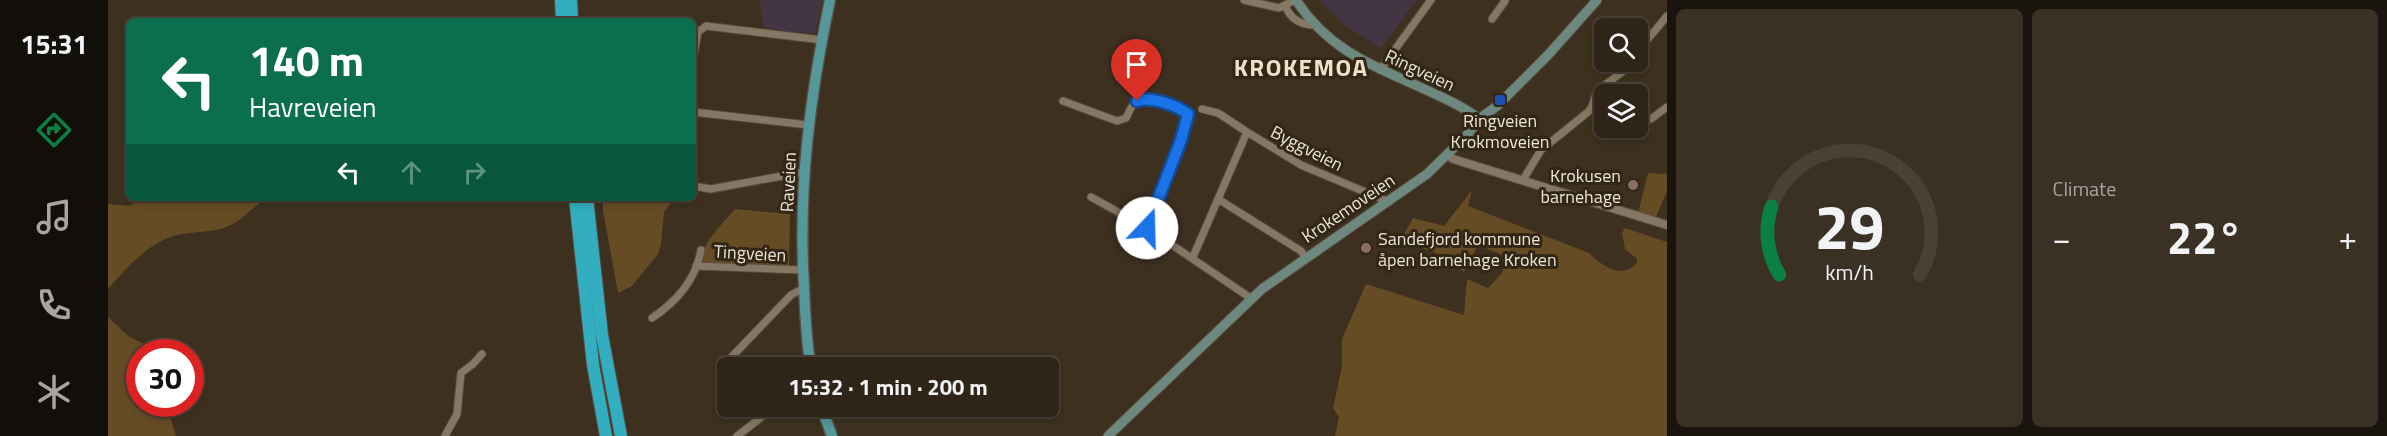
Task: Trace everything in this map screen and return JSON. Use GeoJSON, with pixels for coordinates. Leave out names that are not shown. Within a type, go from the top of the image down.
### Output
{"type":"FeatureCollection","features":[{"type":"Feature","properties":{"kind":"highway"},"geometry":{"type":"LineString","coordinates":[[561,0],[562,18]]}},
{"type":"Feature","properties":{"kind":"highway"},"geometry":{"type":"LineString","coordinates":[[571,0],[573,18]]}},
{"type":"Feature","properties":{"kind":"highway"},"geometry":{"type":"LineString","coordinates":[[575,201],[593,365],[606,436]]}},
{"type":"Feature","properties":{"kind":"highway"},"geometry":{"type":"LineString","coordinates":[[587,201],[602,335],[621,436]]}},
{"type":"Feature","properties":{"kind":"main road","name":"Raveien"},"geometry":{"type":"LineString","coordinates":[[810,357],[803,270],[804,172],[808,125],[830,0]]}},
{"type":"Feature","properties":{"kind":"main road","name":"Ringveien"},"geometry":{"type":"LineString","coordinates":[[1296,0],[1315,25],[1350,54],[1455,104],[1479,119]]}},
{"type":"Feature","properties":{"kind":"main road","name":"Krokemoveien"},"geometry":{"type":"LineString","coordinates":[[1108,436],[1252,299],[1305,257],[1427,174],[1469,133],[1479,119],[1497,106],[1548,55],[1598,0]]}},
{"type":"Feature","properties":{"kind":"main road"},"geometry":{"type":"LineString","coordinates":[[825,417],[832,436]]}},
{"type":"Feature","properties":{"kind":"street"},"geometry":{"type":"LineString","coordinates":[[1244,0],[1273,8],[1296,0]]}},
{"type":"Feature","properties":{"kind":"street"},"geometry":{"type":"LineString","coordinates":[[1380,70],[1431,0]]}},
{"type":"Feature","properties":{"kind":"street"},"geometry":{"type":"LineString","coordinates":[[1495,0],[1506,0]]}},
{"type":"Feature","properties":{"kind":"street"},"geometry":{"type":"LineString","coordinates":[[1492,19],[1506,0]]}},
{"type":"Feature","properties":{"kind":"street"},"geometry":{"type":"LineString","coordinates":[[1286,5],[1293,19],[1302,24],[1315,25]]}},
{"type":"Feature","properties":{"kind":"street"},"geometry":{"type":"LineString","coordinates":[[1648,39],[1667,16]]}},
{"type":"Feature","properties":{"kind":"street"},"geometry":{"type":"LineString","coordinates":[[696,43],[698,32],[706,26],[822,39]]}},
{"type":"Feature","properties":{"kind":"street"},"geometry":{"type":"LineString","coordinates":[[1606,84],[1622,72]]}},
{"type":"Feature","properties":{"kind":"street"},"geometry":{"type":"LineString","coordinates":[[1063,101],[1117,121],[1126,118],[1133,104],[1143,99],[1178,108],[1188,114],[1181,140],[1147,228]]}},
{"type":"Feature","properties":{"kind":"street"},"geometry":{"type":"LineString","coordinates":[[1522,180],[1541,150],[1594,106]]}},
{"type":"Feature","properties":{"kind":"street"},"geometry":{"type":"LineString","coordinates":[[1648,120],[1667,107]]}},
{"type":"Feature","properties":{"kind":"street","name":"Byggveien"},"geometry":{"type":"LineString","coordinates":[[1202,110],[1218,113],[1300,165],[1389,202]]}},
{"type":"Feature","properties":{"kind":"street"},"geometry":{"type":"LineString","coordinates":[[696,112],[808,125]]}},
{"type":"Feature","properties":{"kind":"street"},"geometry":{"type":"LineString","coordinates":[[1193,257],[1246,132]]}},
{"type":"Feature","properties":{"kind":"street"},"geometry":{"type":"LineString","coordinates":[[1448,155],[1453,159],[1667,225]]}},
{"type":"Feature","properties":{"kind":"street"},"geometry":{"type":"LineString","coordinates":[[699,188],[711,189],[804,172]]}},
{"type":"Feature","properties":{"kind":"street"},"geometry":{"type":"LineString","coordinates":[[1091,197],[1193,257],[1252,299]]}},
{"type":"Feature","properties":{"kind":"street"},"geometry":{"type":"LineString","coordinates":[[1218,199],[1301,250],[1305,257]]}},
{"type":"Feature","properties":{"kind":"street","name":"Tingveien"},"geometry":{"type":"LineString","coordinates":[[652,318],[682,293],[696,266],[700,250]]}},
{"type":"Feature","properties":{"kind":"street","name":"Tingveien"},"geometry":{"type":"LineString","coordinates":[[696,266],[803,270]]}},
{"type":"Feature","properties":{"kind":"street"},"geometry":{"type":"LineString","coordinates":[[732,357],[791,295],[804,288]]}},
{"type":"Feature","properties":{"kind":"street"},"geometry":{"type":"LineString","coordinates":[[445,436],[457,414],[461,373],[482,354]]}},
{"type":"Feature","properties":{"kind":"street"},"geometry":{"type":"LineString","coordinates":[[737,436],[762,417]]}},
{"type":"Feature","properties":{"kind":"shaded area"},"geometry":{"type":"Polygon","coordinates":[[[760,0],[822,0],[815,33],[789,32],[763,27],[760,0]]]}},
{"type":"Feature","properties":{"kind":"shaded area"},"geometry":{"type":"Polygon","coordinates":[[[1319,0],[1417,0],[1381,48],[1344,25],[1319,0]]]}},
{"type":"Feature","properties":{"kind":"shaded area"},"geometry":{"type":"Polygon","coordinates":[[[1648,173],[1667,174],[1667,191],[1655,219],[1638,213],[1648,173]]]}},
{"type":"Feature","properties":{"kind":"shaded area"},"geometry":{"type":"Polygon","coordinates":[[[1472,190],[1468,206],[1589,253],[1606,266],[1619,271],[1631,268],[1637,263],[1637,259],[1625,249],[1622,233],[1625,228],[1667,242],[1667,436],[1335,436],[1339,417],[1333,408],[1342,366],[1342,339],[1366,284],[1464,315],[1467,279],[1488,288],[1502,273],[1507,257],[1478,245],[1464,272],[1446,257],[1401,240],[1413,218],[1444,226],[1472,190]]]}},
{"type":"Feature","properties":{"kind":"shaded area"},"geometry":{"type":"Polygon","coordinates":[[[140,201],[265,201],[225,228],[177,235],[157,243],[130,265],[108,289],[108,204],[129,206],[140,201]]]}},
{"type":"Feature","properties":{"kind":"shaded area"},"geometry":{"type":"Polygon","coordinates":[[[603,201],[673,201],[664,212],[658,254],[632,286],[618,293],[603,201]]]}},
{"type":"Feature","properties":{"kind":"shaded area"},"geometry":{"type":"Polygon","coordinates":[[[735,209],[790,214],[789,268],[703,262],[708,241],[735,209]]]}},
{"type":"Feature","properties":{"kind":"shaded area"},"geometry":{"type":"Polygon","coordinates":[[[108,317],[134,339],[126,339],[126,417],[170,417],[176,436],[108,436],[108,317]]]}},
{"type":"Feature","properties":{"kind":"place","name":"Ringveien Krokmoveien"},"geometry":{"type":"Point","coordinates":[1500,100]}},
{"type":"Feature","properties":{"kind":"place","name":"Krokusen barnehage"},"geometry":{"type":"Point","coordinates":[1633,185]}},
{"type":"Feature","properties":{"kind":"place","name":"Sandefjord kommune åpen barnehage Kroken"},"geometry":{"type":"Point","coordinates":[1366,248]}},
{"type":"Feature","properties":{"kind":"district","name":"KROKEMOA"},"geometry":{"type":"Point","coordinates":[1301,67]}},
{"type":"Feature","properties":{"kind":"route"},"geometry":{"type":"LineString","coordinates":[[1137,101],[1146,100],[1178,108],[1188,114],[1181,140],[1147,228]]}}]}
